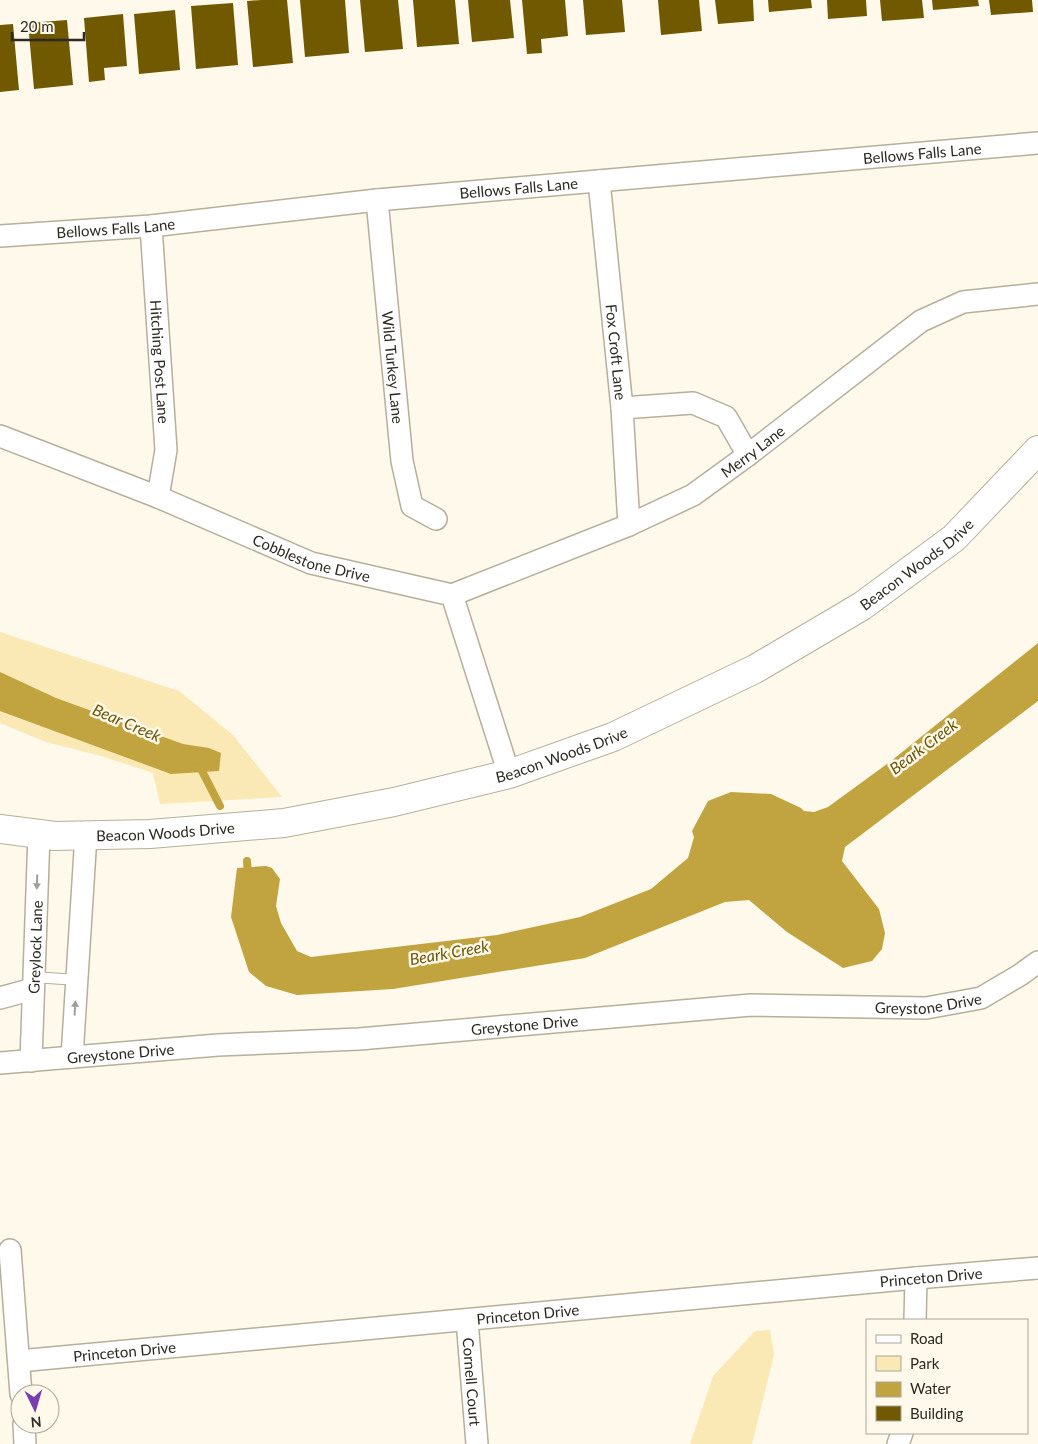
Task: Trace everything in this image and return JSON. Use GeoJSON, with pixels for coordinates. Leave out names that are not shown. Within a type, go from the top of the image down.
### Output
{"type":"FeatureCollection","features":[{"type":"Feature","properties":{"kind":"street","name":"Bellows Falls Lane"},"geometry":{"type":"LineString","coordinates":[[0,236],[151,226],[377,200],[1038,143]]}},
{"type":"Feature","properties":{"kind":"street","name":"Fox Croft Lane"},"geometry":{"type":"LineString","coordinates":[[599,181],[622,408],[629,525]]}},
{"type":"Feature","properties":{"kind":"street","name":"Wild Turkey Lane"},"geometry":{"type":"LineString","coordinates":[[377,200],[402,461],[412,506],[436,518]]}},
{"type":"Feature","properties":{"kind":"street","name":"Hitching Post Lane"},"geometry":{"type":"LineString","coordinates":[[151,226],[166,450],[158,497]]}},
{"type":"Feature","properties":{"kind":"street","name":"Merry Lane"},"geometry":{"type":"LineString","coordinates":[[452,595],[629,525],[693,495],[748,455],[921,321],[963,302],[1038,294]]}},
{"type":"Feature","properties":{"kind":"street"},"geometry":{"type":"LineString","coordinates":[[622,408],[693,403],[726,417],[748,455]]}},
{"type":"Feature","properties":{"kind":"street","name":"Cobblestone Drive"},"geometry":{"type":"LineString","coordinates":[[0,436],[158,497],[311,563],[452,595]]}},
{"type":"Feature","properties":{"kind":"street","name":"Beacon Woods Drive"},"geometry":{"type":"LineString","coordinates":[[0,829],[55,836],[150,834],[284,823],[394,802],[509,774],[622,733],[755,669],[862,606],[954,538],[1038,450]]}},
{"type":"Feature","properties":{"kind":"street"},"geometry":{"type":"LineString","coordinates":[[452,595],[509,774]]}},
{"type":"Feature","properties":{"kind":"street","name":"Greylock Lane"},"geometry":{"type":"LineString","coordinates":[[31,1061],[39,834]]}},
{"type":"Feature","properties":{"kind":"street"},"geometry":{"type":"LineString","coordinates":[[72,1057],[86,835]]}},
{"type":"Feature","properties":{"kind":"street","name":"Greystone Drive"},"geometry":{"type":"LineString","coordinates":[[0,1064],[218,1045],[369,1038],[750,1005],[926,1008],[981,998],[1038,962]]}},
{"type":"Feature","properties":{"kind":"street"},"geometry":{"type":"LineString","coordinates":[[0,998],[33,983]]}},
{"type":"Feature","properties":{"kind":"street"},"geometry":{"type":"LineString","coordinates":[[10,1250],[21,1384]]}},
{"type":"Feature","properties":{"kind":"street","name":"Princeton Drive"},"geometry":{"type":"LineString","coordinates":[[19,1361],[1038,1268]]}},
{"type":"Feature","properties":{"kind":"street"},"geometry":{"type":"LineString","coordinates":[[916,1278],[916,1319]]}},
{"type":"Feature","properties":{"kind":"street","name":"Cornell Court"},"geometry":{"type":"LineString","coordinates":[[467,1320],[477,1444]]}},
{"type":"Feature","properties":{"kind":"lane"},"geometry":{"type":"LineString","coordinates":[[33,983],[77,980]]}},
{"type":"Feature","properties":{"kind":"green space"},"geometry":{"type":"Polygon","coordinates":[[[0,632],[179,691],[233,735],[282,797],[160,804],[153,773],[101,756],[46,742],[0,723],[0,632]]]}},
{"type":"Feature","properties":{"kind":"green space"},"geometry":{"type":"Polygon","coordinates":[[[770,1330],[774,1355],[752,1444],[690,1444],[713,1376],[755,1331],[770,1330]]]}},
{"type":"Feature","properties":{"kind":"water"},"geometry":{"type":"Polygon","coordinates":[[[1038,643],[1038,701],[845,847],[842,861],[879,909],[885,933],[882,949],[872,961],[843,968],[787,932],[749,900],[725,902],[585,958],[393,989],[297,995],[266,986],[249,972],[231,917],[237,868],[266,866],[272,868],[280,879],[276,906],[281,923],[297,951],[311,957],[497,935],[580,917],[651,889],[688,858],[694,837],[692,831],[708,801],[731,792],[771,794],[804,811],[814,812],[828,807],[891,761],[1038,643]]]}},
{"type":"Feature","properties":{"kind":"water"},"geometry":{"type":"Polygon","coordinates":[[[0,672],[56,698],[183,744],[209,748],[221,753],[219,771],[171,774],[0,711],[0,672]]]}},
{"type":"Feature","properties":{"kind":"building"},"geometry":{"type":"Polygon","coordinates":[[[287,0],[293,63],[253,67],[247,1],[287,0]]]}},
{"type":"Feature","properties":{"kind":"building"},"geometry":{"type":"Polygon","coordinates":[[[300,0],[345,0],[349,53],[305,57],[300,0]]]}},
{"type":"Feature","properties":{"kind":"building"},"geometry":{"type":"Polygon","coordinates":[[[360,0],[398,0],[403,49],[365,52],[360,0]]]}},
{"type":"Feature","properties":{"kind":"building"},"geometry":{"type":"Polygon","coordinates":[[[413,0],[455,0],[459,44],[417,47],[413,0]]]}},
{"type":"Feature","properties":{"kind":"building"},"geometry":{"type":"Polygon","coordinates":[[[468,0],[510,0],[514,38],[472,42],[468,0]]]}},
{"type":"Feature","properties":{"kind":"building"},"geometry":{"type":"Polygon","coordinates":[[[522,0],[565,0],[568,36],[541,39],[542,53],[527,54],[522,0]]]}},
{"type":"Feature","properties":{"kind":"building"},"geometry":{"type":"Polygon","coordinates":[[[583,0],[622,0],[625,32],[586,35],[583,0]]]}},
{"type":"Feature","properties":{"kind":"building"},"geometry":{"type":"Polygon","coordinates":[[[658,0],[699,0],[702,31],[661,35],[658,0]]]}},
{"type":"Feature","properties":{"kind":"building"},"geometry":{"type":"Polygon","coordinates":[[[715,0],[753,0],[754,21],[718,24],[715,0]]]}},
{"type":"Feature","properties":{"kind":"building"},"geometry":{"type":"Polygon","coordinates":[[[768,0],[811,0],[812,8],[769,12],[768,0]]]}},
{"type":"Feature","properties":{"kind":"building"},"geometry":{"type":"Polygon","coordinates":[[[827,0],[866,0],[867,16],[828,19],[827,0]]]}},
{"type":"Feature","properties":{"kind":"building"},"geometry":{"type":"Polygon","coordinates":[[[880,0],[922,0],[924,18],[882,21],[880,0]]]}},
{"type":"Feature","properties":{"kind":"building"},"geometry":{"type":"Polygon","coordinates":[[[932,0],[978,0],[979,6],[933,10],[932,0]]]}},
{"type":"Feature","properties":{"kind":"building"},"geometry":{"type":"Polygon","coordinates":[[[989,0],[1032,0],[1033,12],[991,15],[989,0]]]}},
{"type":"Feature","properties":{"kind":"building"},"geometry":{"type":"Polygon","coordinates":[[[233,3],[238,65],[196,69],[191,6],[233,3]]]}},
{"type":"Feature","properties":{"kind":"building"},"geometry":{"type":"Polygon","coordinates":[[[175,10],[180,70],[139,74],[134,14],[175,10]]]}},
{"type":"Feature","properties":{"kind":"building"},"geometry":{"type":"Polygon","coordinates":[[[123,14],[127,66],[104,68],[105,80],[89,82],[84,18],[123,14]]]}},
{"type":"Feature","properties":{"kind":"building"},"geometry":{"type":"Polygon","coordinates":[[[67,20],[73,85],[34,89],[28,23],[67,20]]]}},
{"type":"Feature","properties":{"kind":"building"},"geometry":{"type":"Polygon","coordinates":[[[13,24],[19,90],[0,92],[0,25],[13,24]]]}},
{"type":"Feature","properties":{"kind":"waterway","name":"Bear Creek"},"geometry":{"type":"LineString","coordinates":[[195,767],[201,769],[220,806]]}},
{"type":"Feature","properties":{"kind":"waterway","name":"Beark Creek"},"geometry":{"type":"LineString","coordinates":[[247,861],[248,877]]}}]}
